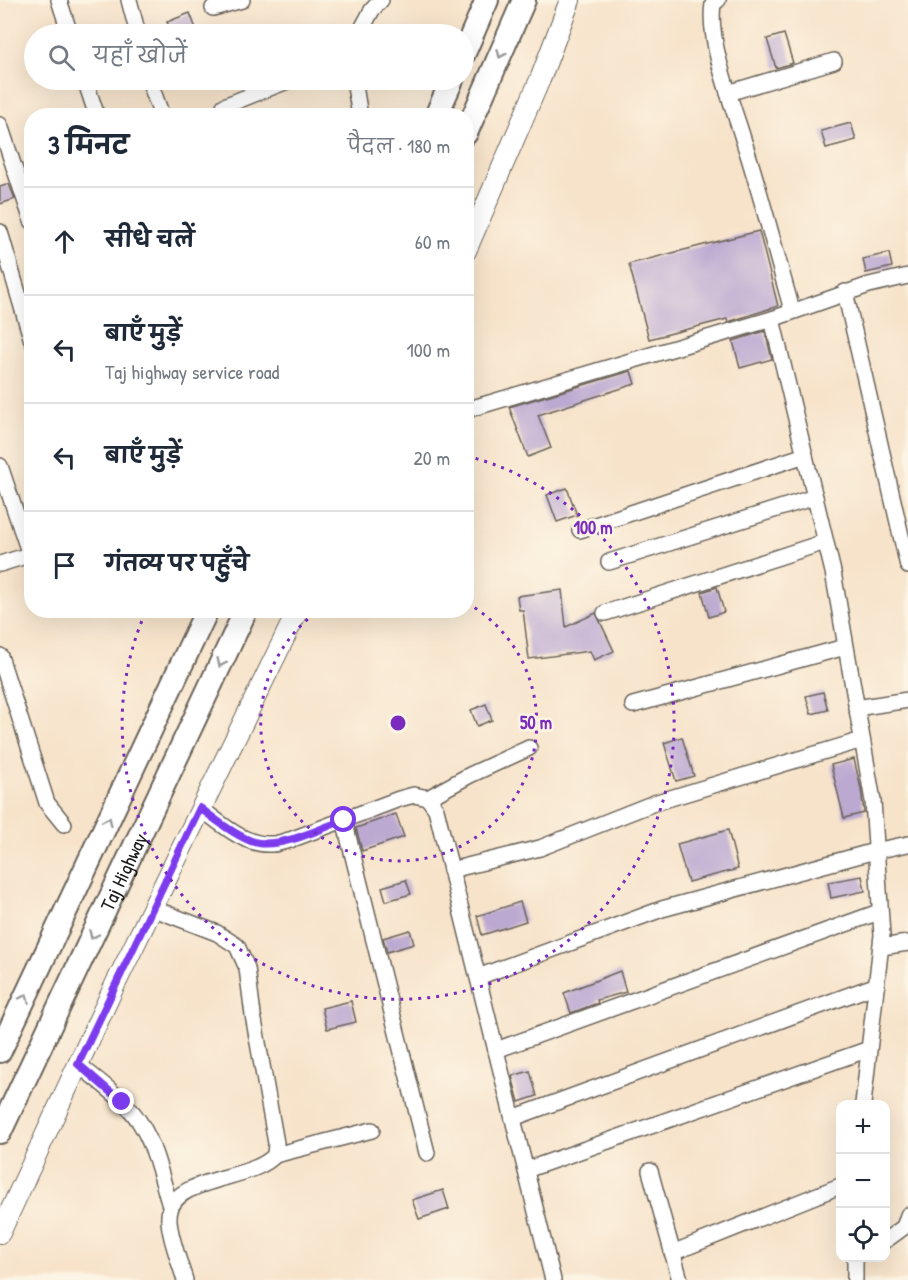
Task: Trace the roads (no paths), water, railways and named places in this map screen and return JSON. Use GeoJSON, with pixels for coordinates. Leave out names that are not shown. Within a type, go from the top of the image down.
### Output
{"type":"FeatureCollection","features":[{"type":"Feature","properties":{"kind":"main road"},"geometry":{"type":"LineString","coordinates":[[474,30],[487,0]]}},
{"type":"Feature","properties":{"kind":"main road"},"geometry":{"type":"LineString","coordinates":[[474,115],[524,0]]}},
{"type":"Feature","properties":{"kind":"main road"},"geometry":{"type":"LineString","coordinates":[[440,108],[448,90]]}},
{"type":"Feature","properties":{"kind":"main road"},"geometry":{"type":"LineString","coordinates":[[0,1050],[203,618]]}},
{"type":"Feature","properties":{"kind":"main road","name":"Taj Highway"},"geometry":{"type":"LineString","coordinates":[[0,1132],[242,618]]}},
{"type":"Feature","properties":{"kind":"street"},"geometry":{"type":"LineString","coordinates":[[59,0],[67,24]]}},
{"type":"Feature","properties":{"kind":"street"},"geometry":{"type":"LineString","coordinates":[[129,0],[135,24]]}},
{"type":"Feature","properties":{"kind":"street"},"geometry":{"type":"LineString","coordinates":[[213,8],[242,0]]}},
{"type":"Feature","properties":{"kind":"street"},"geometry":{"type":"LineString","coordinates":[[364,24],[381,0]]}},
{"type":"Feature","properties":{"kind":"street"},"geometry":{"type":"LineString","coordinates":[[474,232],[541,77],[570,0]]}},
{"type":"Feature","properties":{"kind":"street"},"geometry":{"type":"LineString","coordinates":[[718,0],[713,4],[711,19],[728,93],[792,310]]}},
{"type":"Feature","properties":{"kind":"street"},"geometry":{"type":"LineString","coordinates":[[728,93],[834,61]]}},
{"type":"Feature","properties":{"kind":"street"},"geometry":{"type":"LineString","coordinates":[[88,90],[94,108]]}},
{"type":"Feature","properties":{"kind":"street"},"geometry":{"type":"LineString","coordinates":[[153,90],[159,108]]}},
{"type":"Feature","properties":{"kind":"street"},"geometry":{"type":"LineString","coordinates":[[224,106],[265,90]]}},
{"type":"Feature","properties":{"kind":"street"},"geometry":{"type":"LineString","coordinates":[[356,90],[359,108]]}},
{"type":"Feature","properties":{"kind":"street"},"geometry":{"type":"LineString","coordinates":[[0,125],[2,141],[24,200]]}},
{"type":"Feature","properties":{"kind":"street"},"geometry":{"type":"LineString","coordinates":[[0,232],[24,314]]}},
{"type":"Feature","properties":{"kind":"street"},"geometry":{"type":"LineString","coordinates":[[474,408],[772,319],[845,292],[908,276]]}},
{"type":"Feature","properties":{"kind":"street"},"geometry":{"type":"LineString","coordinates":[[845,292],[908,566]]}},
{"type":"Feature","properties":{"kind":"street"},"geometry":{"type":"LineString","coordinates":[[772,319],[825,542],[873,801],[881,947],[864,1100]]}},
{"type":"Feature","properties":{"kind":"street"},"geometry":{"type":"LineString","coordinates":[[580,530],[805,455]]}},
{"type":"Feature","properties":{"kind":"street"},"geometry":{"type":"LineString","coordinates":[[0,466],[24,534]]}},
{"type":"Feature","properties":{"kind":"street"},"geometry":{"type":"LineString","coordinates":[[609,562],[815,497]]}},
{"type":"Feature","properties":{"kind":"street"},"geometry":{"type":"LineString","coordinates":[[605,613],[825,542]]}},
{"type":"Feature","properties":{"kind":"street"},"geometry":{"type":"LineString","coordinates":[[0,564],[24,556]]}},
{"type":"Feature","properties":{"kind":"street"},"geometry":{"type":"LineString","coordinates":[[0,1233],[152,908],[294,618]]}},
{"type":"Feature","properties":{"kind":"street"},"geometry":{"type":"LineString","coordinates":[[633,705],[845,647]]}},
{"type":"Feature","properties":{"kind":"street"},"geometry":{"type":"LineString","coordinates":[[0,656],[47,803],[64,824]]}},
{"type":"Feature","properties":{"kind":"street"},"geometry":{"type":"LineString","coordinates":[[856,708],[908,700]]}},
{"type":"Feature","properties":{"kind":"street"},"geometry":{"type":"LineString","coordinates":[[451,870],[540,848],[654,803],[862,740]]}},
{"type":"Feature","properties":{"kind":"street"},"geometry":{"type":"LineString","coordinates":[[200,808],[234,832],[253,842],[272,844],[290,840],[399,799],[414,795],[428,798],[470,775],[529,748]]}},
{"type":"Feature","properties":{"kind":"street"},"geometry":{"type":"LineString","coordinates":[[428,798],[436,809],[553,1280]]}},
{"type":"Feature","properties":{"kind":"street"},"geometry":{"type":"LineString","coordinates":[[344,820],[427,1153]]}},
{"type":"Feature","properties":{"kind":"street"},"geometry":{"type":"LineString","coordinates":[[478,977],[663,909],[908,844]]}},
{"type":"Feature","properties":{"kind":"street"},"geometry":{"type":"LineString","coordinates":[[152,908],[217,933],[237,946],[247,968],[276,1143],[275,1155]]}},
{"type":"Feature","properties":{"kind":"street"},"geometry":{"type":"LineString","coordinates":[[496,1050],[879,912]]}},
{"type":"Feature","properties":{"kind":"street"},"geometry":{"type":"LineString","coordinates":[[881,947],[908,943]]}},
{"type":"Feature","properties":{"kind":"street"},"geometry":{"type":"LineString","coordinates":[[513,1118],[877,986]]}},
{"type":"Feature","properties":{"kind":"street"},"geometry":{"type":"LineString","coordinates":[[526,1170],[870,1049]]}},
{"type":"Feature","properties":{"kind":"street"},"geometry":{"type":"LineString","coordinates":[[78,1064],[122,1102],[141,1124],[151,1142],[170,1206],[168,1219],[185,1280]]}},
{"type":"Feature","properties":{"kind":"street"},"geometry":{"type":"LineString","coordinates":[[170,1206],[180,1195],[192,1188],[263,1166],[275,1155],[372,1130]]}},
{"type":"Feature","properties":{"kind":"street"},"geometry":{"type":"LineString","coordinates":[[650,1172],[680,1280]]}},
{"type":"Feature","properties":{"kind":"street"},"geometry":{"type":"LineString","coordinates":[[672,1253],[836,1188]]}},
{"type":"Feature","properties":{"kind":"street"},"geometry":{"type":"LineString","coordinates":[[890,1236],[907,1223]]}},
{"type":"Feature","properties":{"kind":"street"},"geometry":{"type":"LineString","coordinates":[[855,1262],[855,1280]]}}]}
